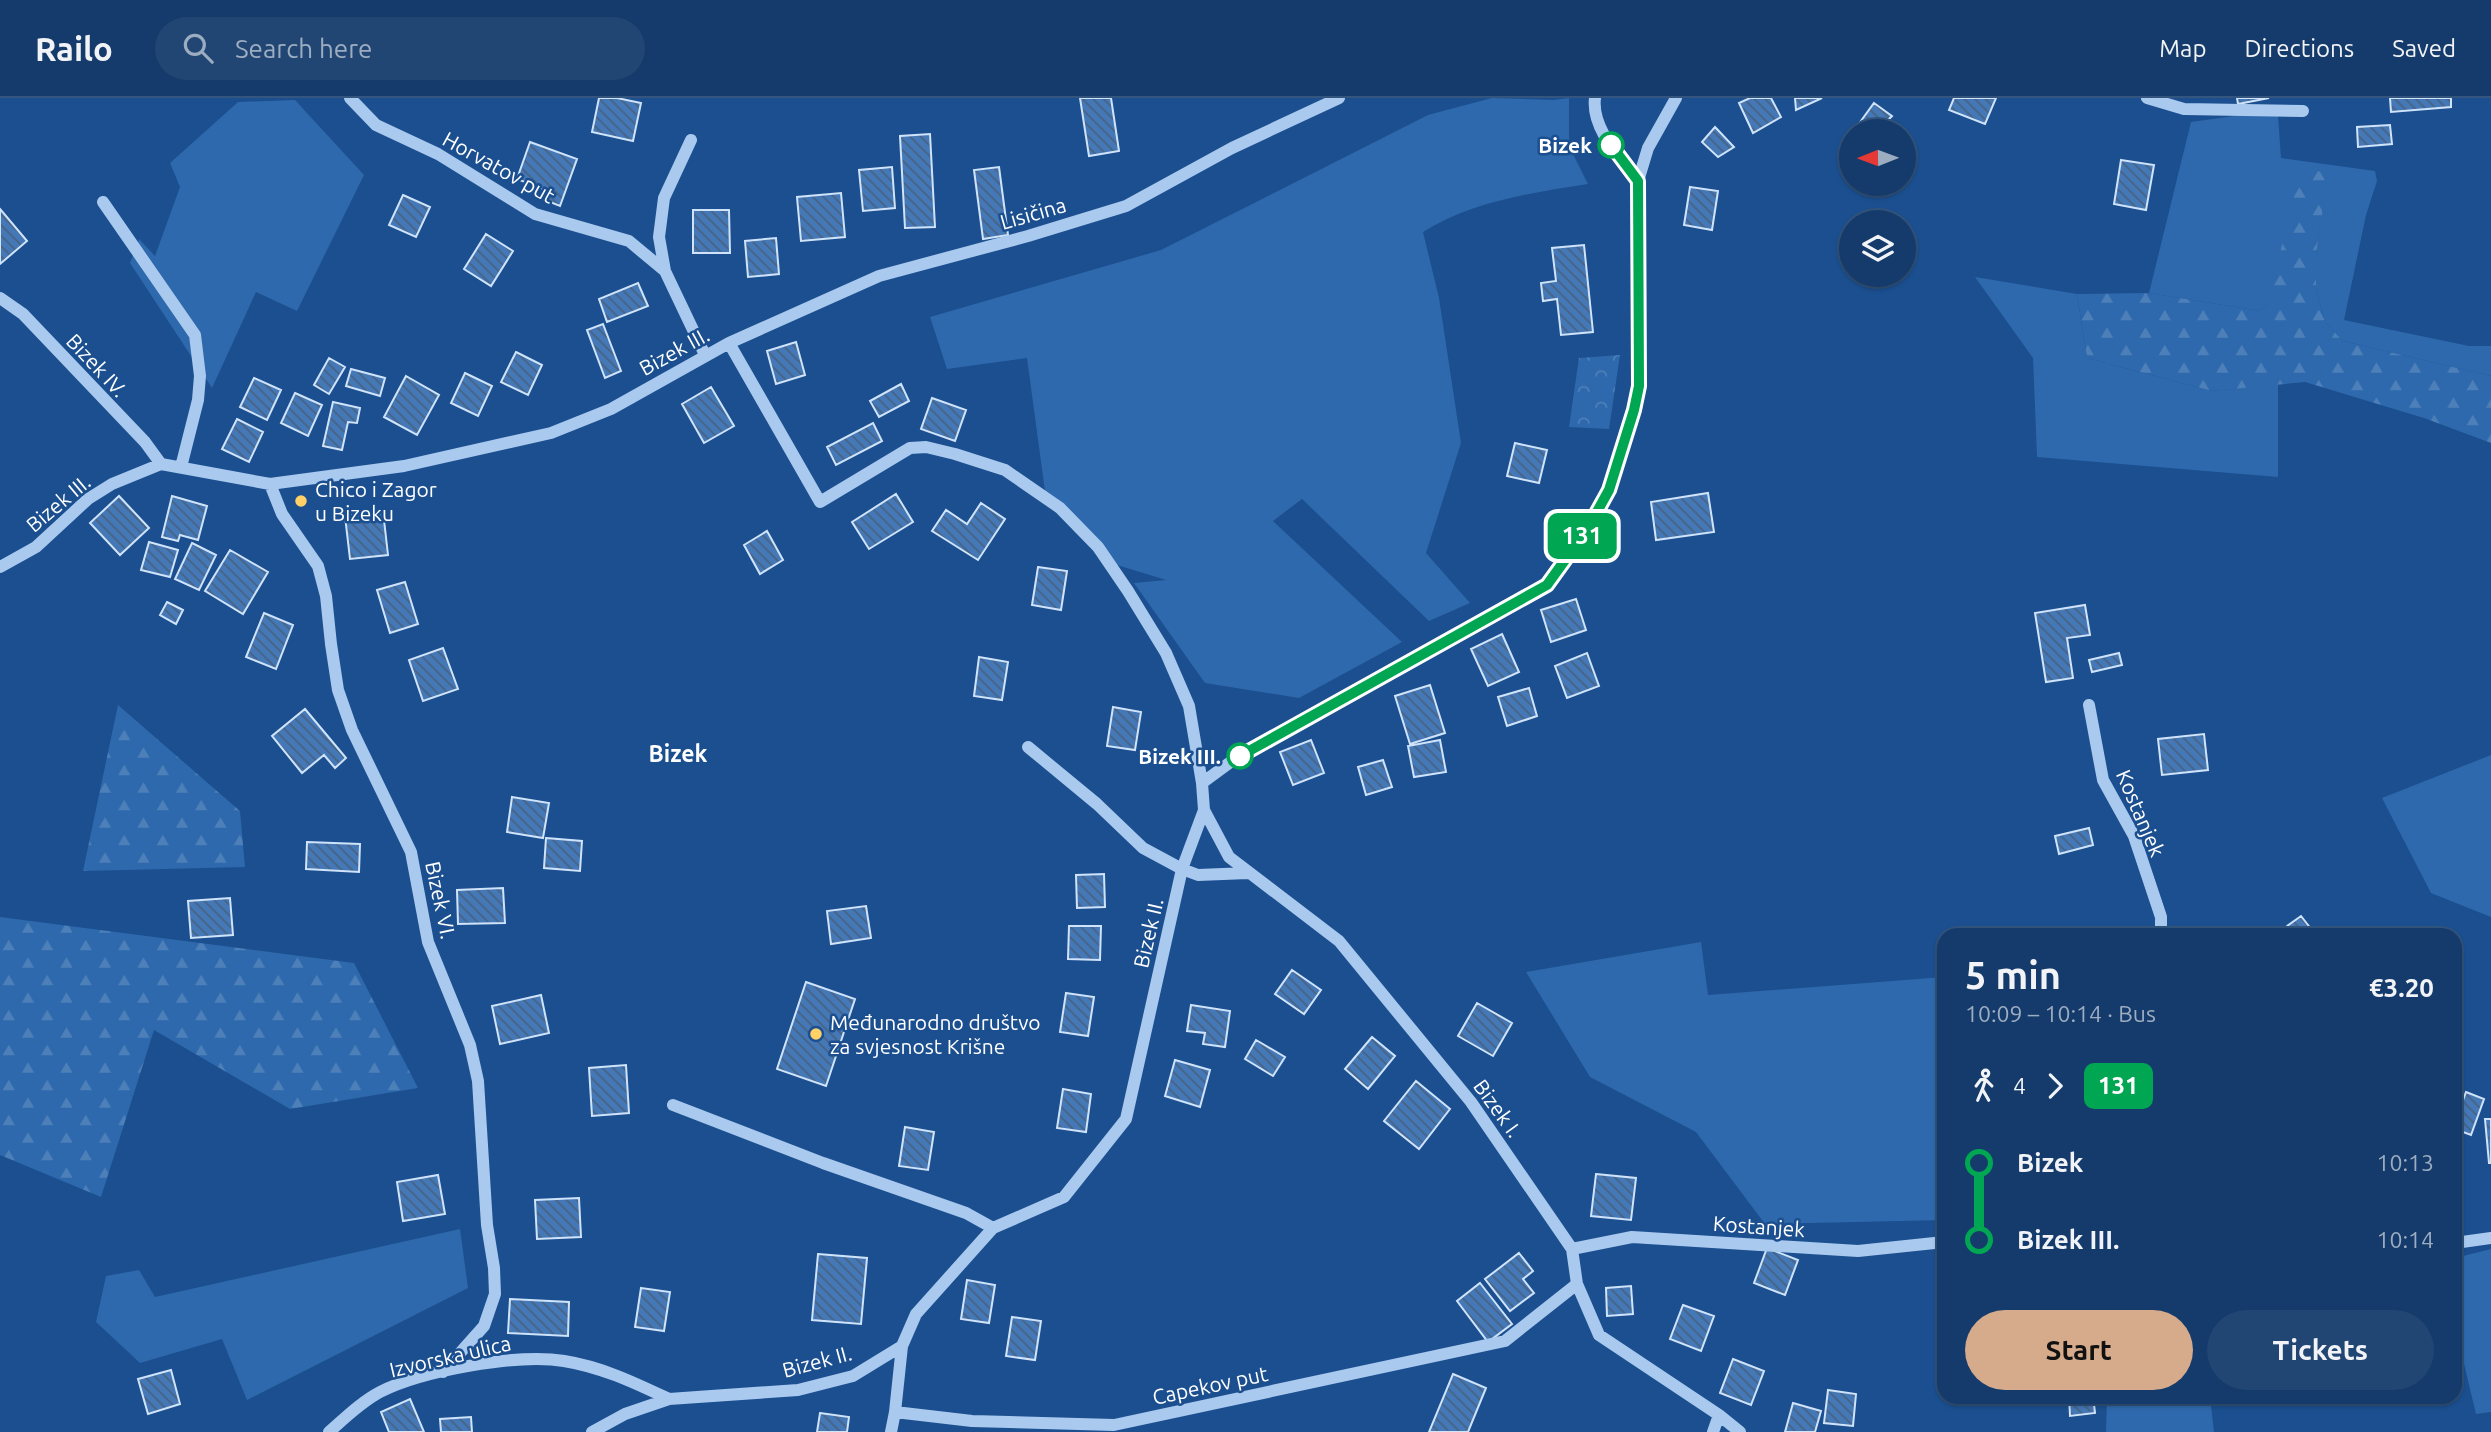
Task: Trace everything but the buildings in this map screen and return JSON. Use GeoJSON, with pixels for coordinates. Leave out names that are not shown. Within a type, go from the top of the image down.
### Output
{"type":"FeatureCollection","features":[{"type":"Feature","properties":{"kind":"street","name":"Horvatov put"},"geometry":{"type":"LineString","coordinates":[[351,98],[376,125],[438,153],[535,214],[629,241],[665,271],[705,355]]}},
{"type":"Feature","properties":{"kind":"street","name":"Lisičina"},"geometry":{"type":"LineString","coordinates":[[729,343],[879,276],[1028,236],[1126,206],[1232,148],[1339,98]]}},
{"type":"Feature","properties":{"kind":"street"},"geometry":{"type":"LineString","coordinates":[[1595,98],[1598,122],[1611,145],[1638,181]]}},
{"type":"Feature","properties":{"kind":"street"},"geometry":{"type":"LineString","coordinates":[[1202,783],[1236,758],[1547,585],[1588,528],[1609,490],[1639,386],[1638,181],[1648,148],[1676,98]]}},
{"type":"Feature","properties":{"kind":"street"},"geometry":{"type":"LineString","coordinates":[[2147,98],[2184,108],[2303,111]]}},
{"type":"Feature","properties":{"kind":"street"},"geometry":{"type":"LineString","coordinates":[[665,271],[659,237],[664,198],[691,140]]}},
{"type":"Feature","properties":{"kind":"street"},"geometry":{"type":"LineString","coordinates":[[103,202],[195,335],[199,353],[198,400],[181,467]]}},
{"type":"Feature","properties":{"kind":"street","name":"Bizek IV."},"geometry":{"type":"LineString","coordinates":[[0,298],[23,314],[145,442],[161,464]]}},
{"type":"Feature","properties":{"kind":"street","name":"Bizek III."},"geometry":{"type":"LineString","coordinates":[[0,567],[36,547],[96,494],[112,484],[161,464],[270,484],[404,466],[551,433],[611,409],[729,343],[820,502],[910,448],[926,447],[1005,470],[1060,508],[1098,547],[1166,653],[1189,706],[1202,783]]}},
{"type":"Feature","properties":{"kind":"street","name":"Bizek VI."},"geometry":{"type":"LineString","coordinates":[[270,484],[282,514],[318,566],[326,596],[338,690],[352,730],[411,852],[428,942],[470,1045],[478,1081],[487,1225],[495,1294],[484,1326],[443,1372]]}},
{"type":"Feature","properties":{"kind":"street","name":"Kostanjek"},"geometry":{"type":"LineString","coordinates":[[2089,705],[2103,780],[2134,835],[2161,917],[2161,928]]}},
{"type":"Feature","properties":{"kind":"street"},"geometry":{"type":"LineString","coordinates":[[1028,747],[1097,804],[1143,848],[1198,875],[1248,873]]}},
{"type":"Feature","properties":{"kind":"street","name":"Bizek II."},"geometry":{"type":"LineString","coordinates":[[592,1432],[625,1414],[669,1399],[798,1390],[853,1376],[902,1346],[916,1314],[993,1228],[1064,1197],[1126,1119],[1182,869],[1204,810],[1202,783]]}},
{"type":"Feature","properties":{"kind":"street","name":"Bizek I."},"geometry":{"type":"LineString","coordinates":[[1204,810],[1229,858],[1339,942],[1471,1102],[1572,1249],[1577,1284],[1599,1335],[1719,1415],[1740,1432]]}},
{"type":"Feature","properties":{"kind":"street"},"geometry":{"type":"LineString","coordinates":[[673,1105],[823,1163],[966,1213],[993,1228]]}},
{"type":"Feature","properties":{"kind":"street","name":"Kostanjek"},"geometry":{"type":"LineString","coordinates":[[1572,1249],[1632,1237],[1858,1251],[1937,1243]]}},
{"type":"Feature","properties":{"kind":"street"},"geometry":{"type":"LineString","coordinates":[[2462,1242],[2491,1238]]}},
{"type":"Feature","properties":{"kind":"street","name":"Capekov put"},"geometry":{"type":"LineString","coordinates":[[895,1412],[972,1422],[1114,1425],[1505,1340],[1577,1284]]}},
{"type":"Feature","properties":{"kind":"street"},"geometry":{"type":"LineString","coordinates":[[891,1432],[902,1346]]}},
{"type":"Feature","properties":{"kind":"street","name":"Izvorska ulica"},"geometry":{"type":"LineString","coordinates":[[329,1432],[378,1393],[404,1381],[529,1358],[563,1361],[622,1376],[669,1399]]}},
{"type":"Feature","properties":{"kind":"street"},"geometry":{"type":"LineString","coordinates":[[1713,1432],[1719,1415]]}},
{"type":"Feature","properties":{"kind":"green space"},"geometry":{"type":"Polygon","coordinates":[[[1492,98],[1569,98],[1569,146],[1588,184],[1524,195],[1482,206],[1442,221],[1423,232],[1439,298],[1461,443],[1426,553],[1470,603],[1429,621],[1302,499],[1273,521],[1402,642],[1299,698],[1205,683],[1134,583],[1166,580],[1104,561],[1046,499],[1027,358],[947,369],[930,317],[1161,250],[1428,115],[1492,98]]]}},
{"type":"Feature","properties":{"kind":"green space"},"geometry":{"type":"Polygon","coordinates":[[[295,100],[364,175],[297,311],[256,292],[212,388],[130,263],[139,239],[155,256],[180,187],[170,163],[238,102],[295,100]]]}},
{"type":"Feature","properties":{"kind":"green space"},"geometry":{"type":"Polygon","coordinates":[[[2241,115],[2278,116],[2281,158],[2375,171],[2377,181],[2366,215],[2344,320],[2469,346],[2491,346],[2491,376],[2343,341],[2325,322],[2316,289],[2316,255],[2327,172],[2267,305],[2260,311],[2149,293],[2191,122],[2241,115]]]}},
{"type":"Feature","properties":{"kind":"green space"},"geometry":{"type":"Polygon","coordinates":[[[2301,168],[2328,173],[2316,255],[2316,289],[2325,322],[2343,341],[2491,376],[2491,443],[2424,418],[2305,382],[2212,391],[2087,358],[2077,294],[2149,293],[2260,311],[2267,305],[2301,168]]]}},
{"type":"Feature","properties":{"kind":"green space"},"geometry":{"type":"Polygon","coordinates":[[[1975,277],[2077,294],[2087,358],[2212,391],[2278,384],[2278,477],[2037,457],[2033,358],[1975,277]]]}},
{"type":"Feature","properties":{"kind":"green space"},"geometry":{"type":"Polygon","coordinates":[[[1620,355],[1609,429],[1569,427],[1579,358],[1620,355]]]}},
{"type":"Feature","properties":{"kind":"green space"},"geometry":{"type":"Polygon","coordinates":[[[118,705],[240,811],[245,867],[83,871],[118,705]]]}},
{"type":"Feature","properties":{"kind":"green space"},"geometry":{"type":"Polygon","coordinates":[[[2491,755],[2491,917],[2431,893],[2382,798],[2491,755]]]}},
{"type":"Feature","properties":{"kind":"green space"},"geometry":{"type":"Polygon","coordinates":[[[0,917],[354,963],[418,1088],[290,1109],[154,1030],[101,1197],[0,1155],[0,917]]]}},
{"type":"Feature","properties":{"kind":"green space"},"geometry":{"type":"Polygon","coordinates":[[[1701,942],[1708,995],[1937,978],[1937,1220],[1765,1224],[1696,1132],[1590,1077],[1526,972],[1701,942]]]}},
{"type":"Feature","properties":{"kind":"green space"},"geometry":{"type":"Polygon","coordinates":[[[460,1229],[468,1288],[247,1400],[222,1339],[140,1363],[96,1322],[106,1276],[139,1270],[155,1297],[460,1229]]]}},
{"type":"Feature","properties":{"kind":"green space"},"geometry":{"type":"Polygon","coordinates":[[[2491,1249],[2491,1412],[2476,1414],[2462,1355],[2462,1256],[2491,1249]]]}},
{"type":"Feature","properties":{"kind":"green space"},"geometry":{"type":"Polygon","coordinates":[[[2107,1404],[2211,1404],[2214,1432],[2106,1432],[2107,1404]]]}},
{"type":"Feature","properties":{"kind":"bus line","name":"131"},"geometry":{"type":"LineString","coordinates":[[1240,756],[1547,585],[1588,528],[1609,490],[1639,386],[1638,181],[1611,145]]}},
{"type":"Feature","properties":{"kind":"place","name":"Bizek"},"geometry":{"type":"Point","coordinates":[1611,145]}},
{"type":"Feature","properties":{"kind":"place","name":"Chico i Zagor u Bizeku"},"geometry":{"type":"Point","coordinates":[301,501]}},
{"type":"Feature","properties":{"kind":"place","name":"Bizek III."},"geometry":{"type":"Point","coordinates":[1240,756]}},
{"type":"Feature","properties":{"kind":"place","name":"Međunarodno društvo za svjesnost Krišne"},"geometry":{"type":"Point","coordinates":[816,1034]}},
{"type":"Feature","properties":{"kind":"district","name":"Bizek"},"geometry":{"type":"Point","coordinates":[678,753]}}]}
